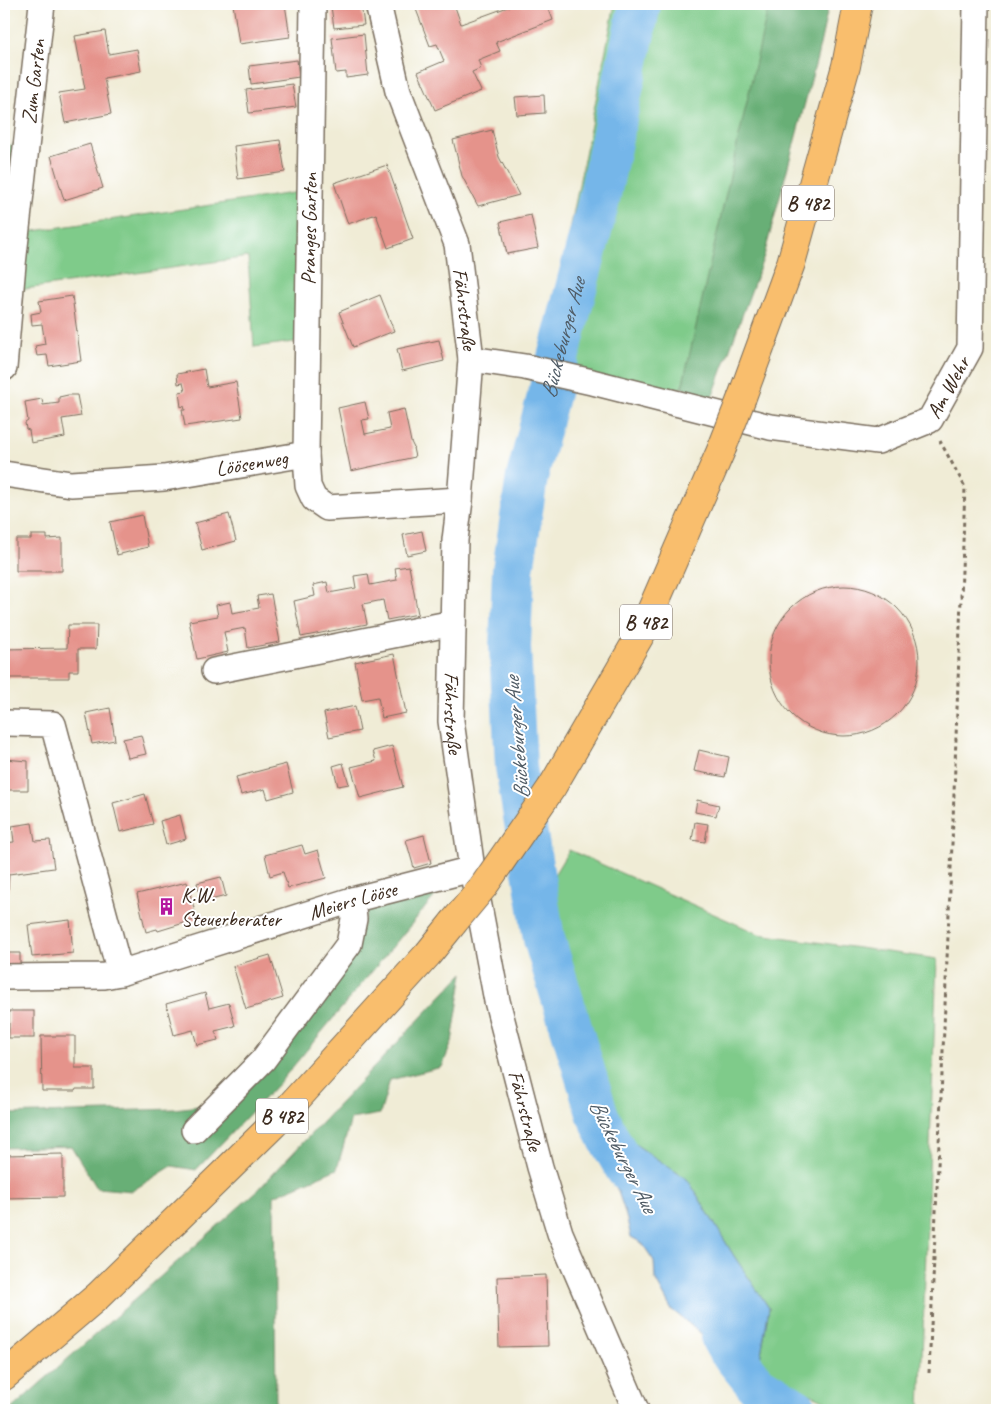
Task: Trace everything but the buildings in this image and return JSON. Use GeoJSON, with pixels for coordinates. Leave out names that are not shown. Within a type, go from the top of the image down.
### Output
{"type":"FeatureCollection","features":[{"type":"Feature","properties":{"kind":"main road","name":"B 482"},"geometry":{"type":"LineString","coordinates":[[4,1376],[98,1296],[274,1124],[428,954],[488,879],[552,787],[642,632],[722,448],[742,397],[791,263],[846,66],[858,4]]}},
{"type":"Feature","properties":{"kind":"street","name":"Zum Garten"},"geometry":{"type":"LineString","coordinates":[[4,368],[13,264],[42,4]]}},
{"type":"Feature","properties":{"kind":"street","name":"Pranges Garten"},"geometry":{"type":"LineString","coordinates":[[306,454],[312,4]]}},
{"type":"Feature","properties":{"kind":"street","name":"Fährstraße"},"geometry":{"type":"LineString","coordinates":[[378,4],[398,91],[457,244],[471,359],[455,540],[451,721],[472,869],[497,1001],[560,1233],[636,1410]]}},
{"type":"Feature","properties":{"kind":"street","name":"Am Wehr"},"geometry":{"type":"LineString","coordinates":[[471,359],[525,367],[592,382],[770,427],[878,441],[930,420],[970,348],[976,4]]}},
{"type":"Feature","properties":{"kind":"street","name":"Löösenweg"},"geometry":{"type":"LineString","coordinates":[[4,474],[72,484],[164,478],[306,454],[308,486],[314,499],[327,508],[460,500]]}},
{"type":"Feature","properties":{"kind":"street"},"geometry":{"type":"LineString","coordinates":[[214,671],[453,623]]}},
{"type":"Feature","properties":{"kind":"street"},"geometry":{"type":"LineString","coordinates":[[4,723],[53,724],[120,973]]}},
{"type":"Feature","properties":{"kind":"street","name":"Meiers Lööse"},"geometry":{"type":"LineString","coordinates":[[4,977],[104,976],[120,973],[352,900],[472,869]]}},
{"type":"Feature","properties":{"kind":"street"},"geometry":{"type":"LineString","coordinates":[[194,1130],[264,1060],[349,944],[354,919],[352,900]]}},
{"type":"Feature","properties":{"kind":"path"},"geometry":{"type":"LineString","coordinates":[[929,1373],[953,821],[965,487],[930,420]]}},
{"type":"Feature","properties":{"kind":"green space"},"geometry":{"type":"Polygon","coordinates":[[[615,4],[771,4],[682,388],[539,386],[615,4]]]}},
{"type":"Feature","properties":{"kind":"green space"},"geometry":{"type":"Polygon","coordinates":[[[769,4],[829,4],[817,58],[764,256],[712,398],[682,388],[769,4]]]}},
{"type":"Feature","properties":{"kind":"green space"},"geometry":{"type":"Polygon","coordinates":[[[14,145],[4,235],[4,146],[14,145]]]}},
{"type":"Feature","properties":{"kind":"green space"},"geometry":{"type":"Polygon","coordinates":[[[300,192],[302,341],[254,347],[248,257],[18,290],[27,232],[300,192]]]}},
{"type":"Feature","properties":{"kind":"green space"},"geometry":{"type":"Polygon","coordinates":[[[569,850],[759,934],[937,959],[920,1410],[846,1410],[758,1371],[769,1308],[734,1256],[688,1180],[620,1134],[585,1054],[545,890],[569,850]]]}},
{"type":"Feature","properties":{"kind":"green space"},"geometry":{"type":"Polygon","coordinates":[[[439,891],[281,1081],[196,1170],[172,1166],[132,1191],[97,1188],[71,1146],[4,1148],[4,1114],[174,1109],[233,1102],[356,942],[369,908],[439,891]]]}},
{"type":"Feature","properties":{"kind":"green space"},"geometry":{"type":"Polygon","coordinates":[[[463,973],[452,1042],[442,1067],[390,1080],[380,1114],[351,1119],[337,1169],[274,1196],[276,1410],[10,1410],[258,1190],[463,973]]]}},
{"type":"Feature","properties":{"kind":"water"},"geometry":{"type":"Polygon","coordinates":[[[598,1116],[620,1134],[688,1180],[734,1256],[769,1308],[757,1385],[737,1377],[704,1336],[671,1309],[655,1279],[654,1261],[642,1243],[631,1237],[618,1192],[586,1123],[598,1116]]]}},
{"type":"Feature","properties":{"kind":"waterway","name":"Bückeburger Aue"},"geometry":{"type":"LineString","coordinates":[[626,1169],[598,1116],[544,939],[516,767],[510,647],[513,570],[527,477],[598,204],[640,4]]}},
{"type":"Feature","properties":{"kind":"waterway","name":"Bückeburger Aue"},"geometry":{"type":"LineString","coordinates":[[722,1339],[757,1385],[797,1410]]}},
{"type":"Feature","properties":{"kind":"place","name":"K.W. Steuerberater"},"geometry":{"type":"Point","coordinates":[167,907]}}]}
